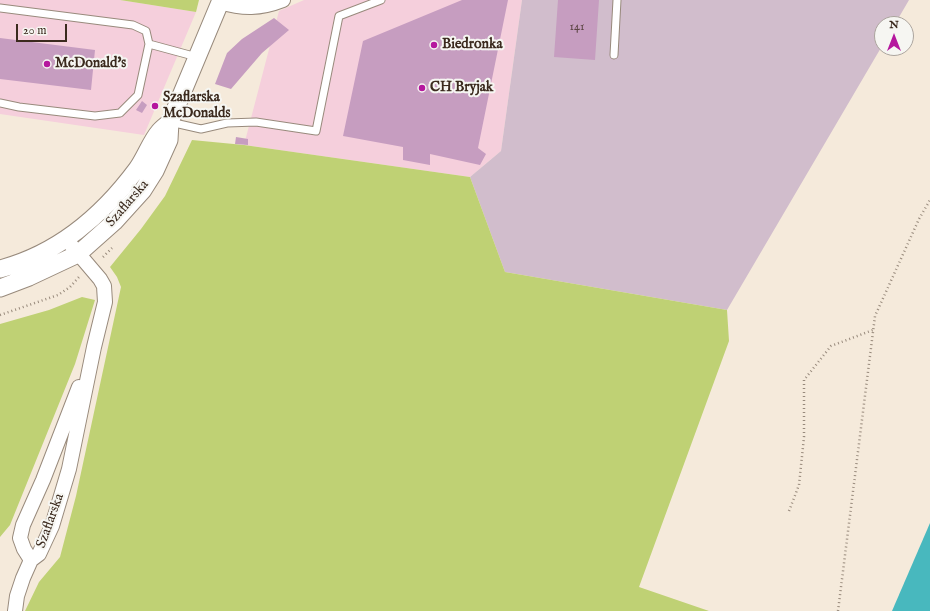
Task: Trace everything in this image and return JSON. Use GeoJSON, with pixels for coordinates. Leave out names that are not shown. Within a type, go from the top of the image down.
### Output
{"type":"FeatureCollection","features":[{"type":"Feature","properties":{"kind":"street","name":"Szaflarska"},"geometry":{"type":"LineString","coordinates":[[0,288],[29,277],[78,254],[114,222],[143,190],[162,157],[169,140],[170,122],[220,1],[235,7],[256,8],[283,0]]}},
{"type":"Feature","properties":{"kind":"street","name":"Szaflarska"},"geometry":{"type":"LineString","coordinates":[[0,269],[47,251],[66,239],[102,209],[122,188],[146,156],[158,133],[170,122]]}},
{"type":"Feature","properties":{"kind":"street","name":"Szaflarska"},"geometry":{"type":"LineString","coordinates":[[66,239],[100,279],[104,286],[105,302],[67,476],[52,526],[39,554],[31,560],[24,549],[20,538],[23,525],[43,480],[94,347]]}},
{"type":"Feature","properties":{"kind":"street"},"geometry":{"type":"LineString","coordinates":[[15,611],[17,596],[31,560]]}},
{"type":"Feature","properties":{"kind":"lane"},"geometry":{"type":"LineString","coordinates":[[170,122],[201,129],[227,122],[256,122],[316,131],[339,16],[381,0]]}},
{"type":"Feature","properties":{"kind":"lane"},"geometry":{"type":"LineString","coordinates":[[614,55],[617,0]]}},
{"type":"Feature","properties":{"kind":"lane"},"geometry":{"type":"LineString","coordinates":[[0,8],[133,25],[146,32],[149,44],[138,95],[120,112],[95,116],[19,107],[0,103]]}},
{"type":"Feature","properties":{"kind":"lane"},"geometry":{"type":"LineString","coordinates":[[149,44],[197,58]]}},
{"type":"Feature","properties":{"kind":"path"},"geometry":{"type":"LineString","coordinates":[[838,611],[875,316],[919,219],[930,200]]}},
{"type":"Feature","properties":{"kind":"path"},"geometry":{"type":"LineString","coordinates":[[0,314],[58,295],[70,287],[90,267]]}},
{"type":"Feature","properties":{"kind":"path"},"geometry":{"type":"LineString","coordinates":[[789,511],[799,485],[804,437],[804,380],[831,346],[873,330]]}},
{"type":"Feature","properties":{"kind":"shaded area"},"geometry":{"type":"Polygon","coordinates":[[[0,0],[120,0],[196,12],[144,135],[0,114],[0,0]]]}},
{"type":"Feature","properties":{"kind":"shaded area"},"geometry":{"type":"Polygon","coordinates":[[[304,0],[522,0],[501,151],[470,177],[244,145],[279,11],[304,0]]]}},
{"type":"Feature","properties":{"kind":"shaded area"},"geometry":{"type":"Polygon","coordinates":[[[522,0],[909,0],[900,16],[874,16],[874,56],[876,56],[727,310],[505,272],[470,177],[501,151],[522,0]]]}},
{"type":"Feature","properties":{"kind":"green space"},"geometry":{"type":"Polygon","coordinates":[[[120,0],[199,0],[196,12],[120,0]]]}},
{"type":"Feature","properties":{"kind":"green space"},"geometry":{"type":"Polygon","coordinates":[[[192,140],[244,145],[470,177],[505,272],[727,310],[729,341],[639,587],[709,611],[25,611],[39,582],[60,557],[76,496],[121,287],[117,277],[110,267],[141,229],[165,196],[192,140]]]}},
{"type":"Feature","properties":{"kind":"green space"},"geometry":{"type":"Polygon","coordinates":[[[82,297],[95,300],[75,364],[10,525],[0,537],[0,324],[49,310],[82,297]]]}},
{"type":"Feature","properties":{"kind":"water"},"geometry":{"type":"Polygon","coordinates":[[[930,523],[930,611],[892,611],[930,523]]]}},
{"type":"Feature","properties":{"kind":"building","name":"CH Bryjak"},"geometry":{"type":"Polygon","coordinates":[[[462,0],[508,0],[478,148],[486,154],[480,165],[430,154],[430,165],[403,160],[403,147],[343,136],[363,41],[462,0]]]}},
{"type":"Feature","properties":{"kind":"building"},"geometry":{"type":"Polygon","coordinates":[[[558,0],[599,0],[595,60],[554,57],[558,0]]]}},
{"type":"Feature","properties":{"kind":"building"},"geometry":{"type":"Polygon","coordinates":[[[274,18],[289,30],[262,53],[231,89],[215,84],[227,53],[242,39],[274,18]]]}},
{"type":"Feature","properties":{"kind":"building","name":"McDonald's"},"geometry":{"type":"Polygon","coordinates":[[[0,38],[95,50],[91,90],[0,79],[0,38]]]}},
{"type":"Feature","properties":{"kind":"building"},"geometry":{"type":"Polygon","coordinates":[[[142,101],[147,105],[142,113],[136,110],[142,101]]]}},
{"type":"Feature","properties":{"kind":"building"},"geometry":{"type":"Polygon","coordinates":[[[236,137],[248,139],[248,145],[235,144],[236,137]]]}},
{"type":"Feature","properties":{"kind":"place","name":"Biedronka"},"geometry":{"type":"Point","coordinates":[434,45]}},
{"type":"Feature","properties":{"kind":"place","name":"McDonald's"},"geometry":{"type":"Point","coordinates":[47,64]}},
{"type":"Feature","properties":{"kind":"place","name":"CH Bryjak"},"geometry":{"type":"Point","coordinates":[422,88]}},
{"type":"Feature","properties":{"kind":"place","name":"Szaflarska McDonalds"},"geometry":{"type":"Point","coordinates":[155,106]}}]}
